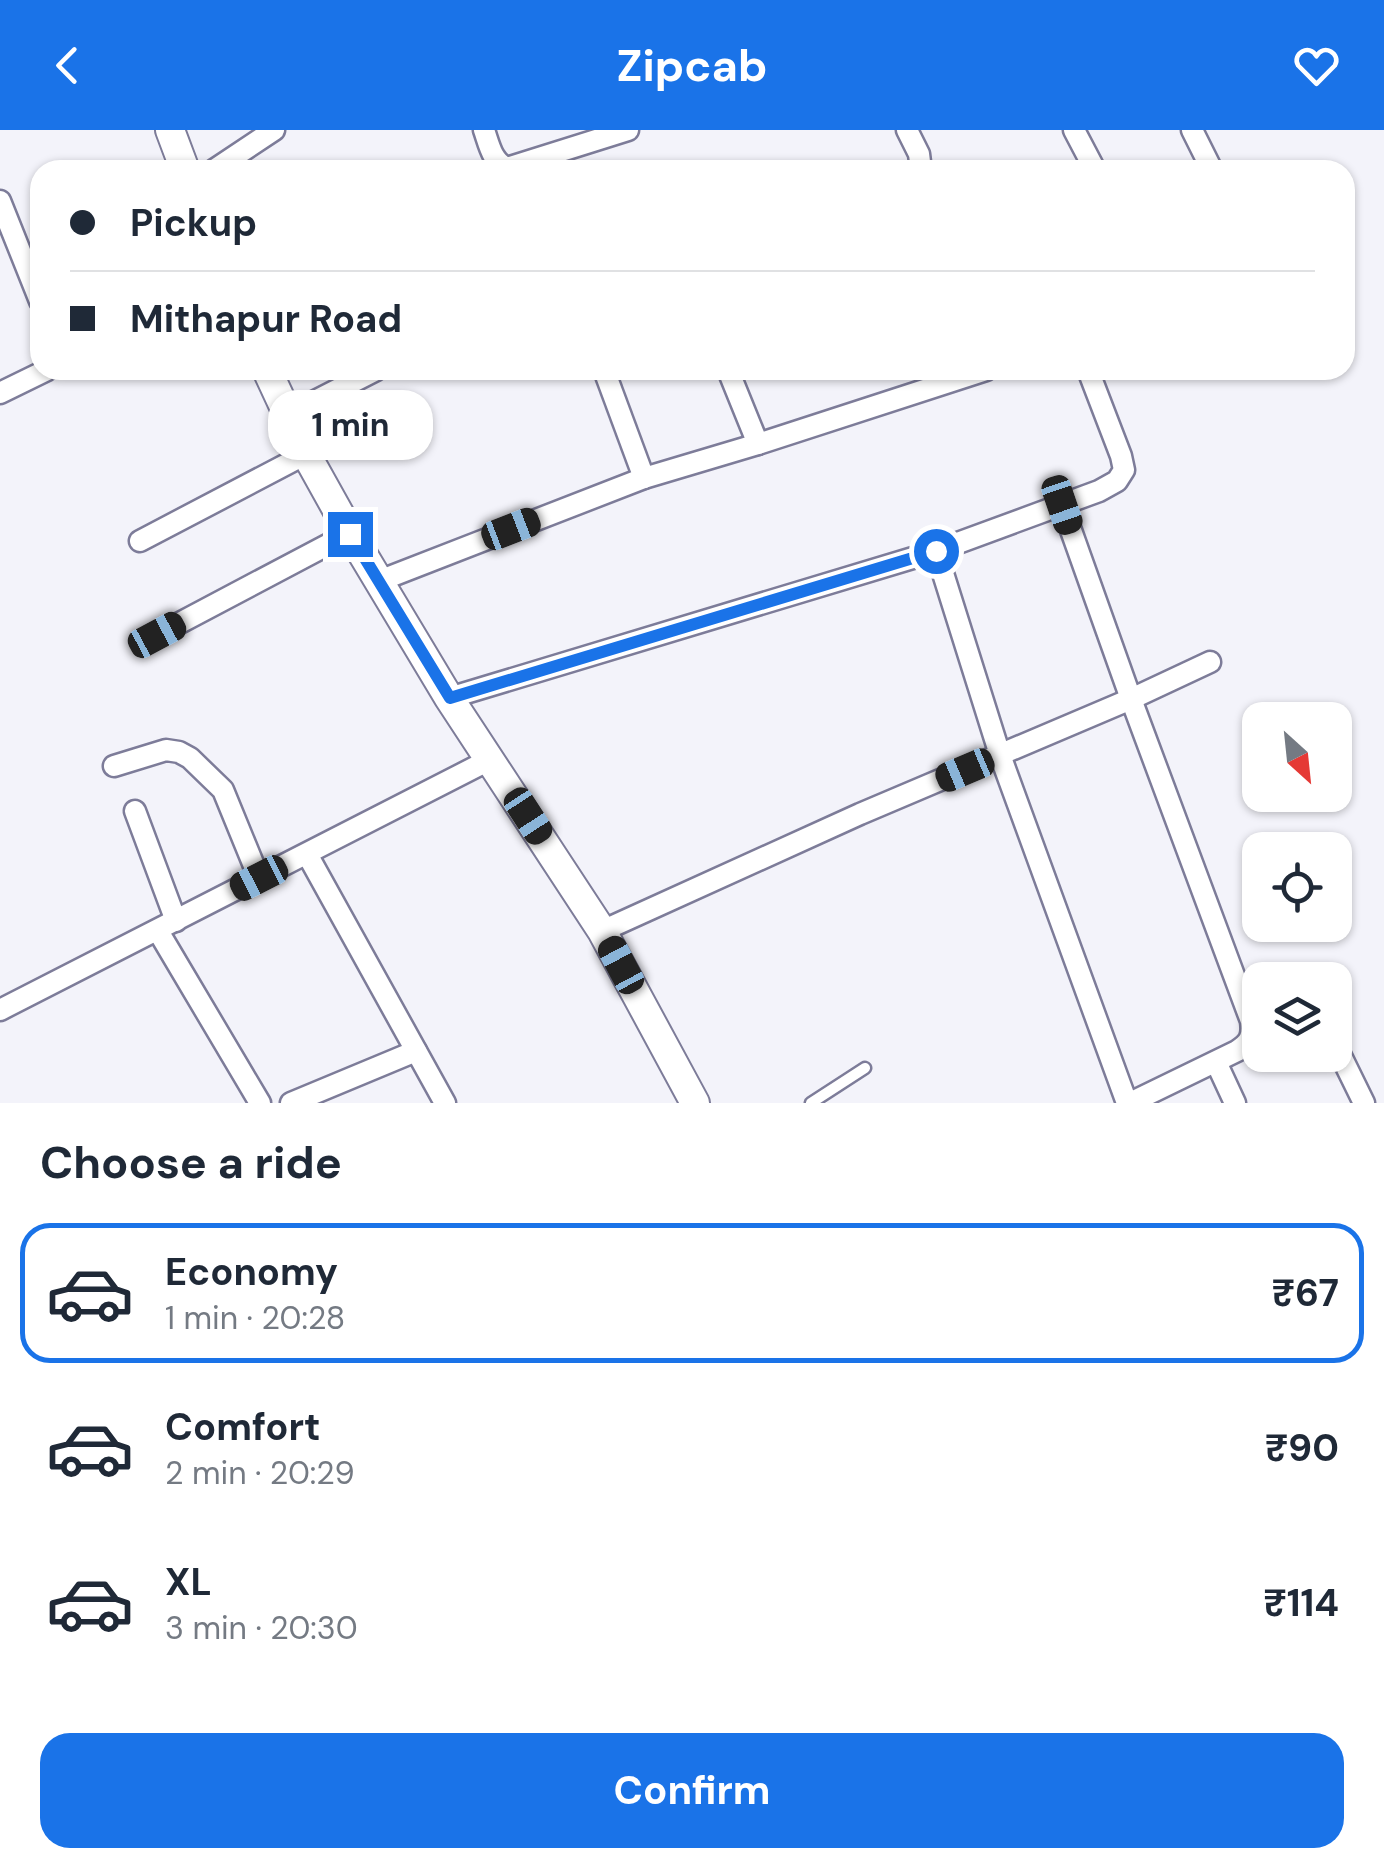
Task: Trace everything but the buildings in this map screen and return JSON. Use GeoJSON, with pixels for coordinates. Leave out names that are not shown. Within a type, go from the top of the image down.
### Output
{"type":"FeatureCollection","features":[{"type":"Feature","properties":{"kind":"street"},"geometry":{"type":"LineString","coordinates":[[170,130],[182,160]]}},
{"type":"Feature","properties":{"kind":"street"},"geometry":{"type":"LineString","coordinates":[[229,160],[274,130]]}},
{"type":"Feature","properties":{"kind":"street"},"geometry":{"type":"LineString","coordinates":[[484,130],[496,160]]}},
{"type":"Feature","properties":{"kind":"street"},"geometry":{"type":"LineString","coordinates":[[535,160],[628,130]]}},
{"type":"Feature","properties":{"kind":"street"},"geometry":{"type":"LineString","coordinates":[[907,130],[920,160]]}},
{"type":"Feature","properties":{"kind":"street"},"geometry":{"type":"LineString","coordinates":[[1074,130],[1090,160]]}},
{"type":"Feature","properties":{"kind":"street"},"geometry":{"type":"LineString","coordinates":[[1192,130],[1207,160]]}},
{"type":"Feature","properties":{"kind":"street"},"geometry":{"type":"LineString","coordinates":[[0,201],[30,275]]}},
{"type":"Feature","properties":{"kind":"street"},"geometry":{"type":"LineString","coordinates":[[0,393],[30,378]]}},
{"type":"Feature","properties":{"kind":"street"},"geometry":{"type":"LineString","coordinates":[[271,380],[350,534],[450,698],[602,931],[695,1103]]}},
{"type":"Feature","properties":{"kind":"street"},"geometry":{"type":"LineString","coordinates":[[288,415],[356,380]]}},
{"type":"Feature","properties":{"kind":"street"},"geometry":{"type":"LineString","coordinates":[[608,380],[644,478]]}},
{"type":"Feature","properties":{"kind":"street"},"geometry":{"type":"LineString","coordinates":[[732,380],[758,444]]}},
{"type":"Feature","properties":{"kind":"street"},"geometry":{"type":"LineString","coordinates":[[379,581],[644,478],[955,380]]}},
{"type":"Feature","properties":{"kind":"street"},"geometry":{"type":"LineString","coordinates":[[450,698],[936,551],[1099,491],[1117,481],[1124,470],[1092,380]]}},
{"type":"Feature","properties":{"kind":"street"},"geometry":{"type":"LineString","coordinates":[[140,541],[306,454]]}},
{"type":"Feature","properties":{"kind":"street"},"geometry":{"type":"LineString","coordinates":[[936,551],[1000,754],[1129,1103],[1249,1044],[1251,1021],[1062,505]]}},
{"type":"Feature","properties":{"kind":"street"},"geometry":{"type":"LineString","coordinates":[[157,635],[350,534]]}},
{"type":"Feature","properties":{"kind":"street"},"geometry":{"type":"LineString","coordinates":[[602,931],[1210,662]]}},
{"type":"Feature","properties":{"kind":"street"},"geometry":{"type":"LineString","coordinates":[[114,766],[166,750],[190,758],[223,790],[259,878]]}},
{"type":"Feature","properties":{"kind":"street"},"geometry":{"type":"LineString","coordinates":[[0,1010],[492,759]]}},
{"type":"Feature","properties":{"kind":"street"},"geometry":{"type":"LineString","coordinates":[[135,812],[167,926],[260,1103]]}},
{"type":"Feature","properties":{"kind":"street"},"geometry":{"type":"LineString","coordinates":[[307,854],[444,1103]]}},
{"type":"Feature","properties":{"kind":"street"},"geometry":{"type":"LineString","coordinates":[[291,1103],[416,1050]]}},
{"type":"Feature","properties":{"kind":"street"},"geometry":{"type":"LineString","coordinates":[[1216,1062],[1235,1103]]}},
{"type":"Feature","properties":{"kind":"street"},"geometry":{"type":"LineString","coordinates":[[1349,1072],[1364,1103]]}},
{"type":"Feature","properties":{"kind":"lane"},"geometry":{"type":"LineString","coordinates":[[811,1103],[865,1068]]}},
{"type":"Feature","properties":{"kind":"route"},"geometry":{"type":"LineString","coordinates":[[350,534],[450,698],[936,551]]}}]}
